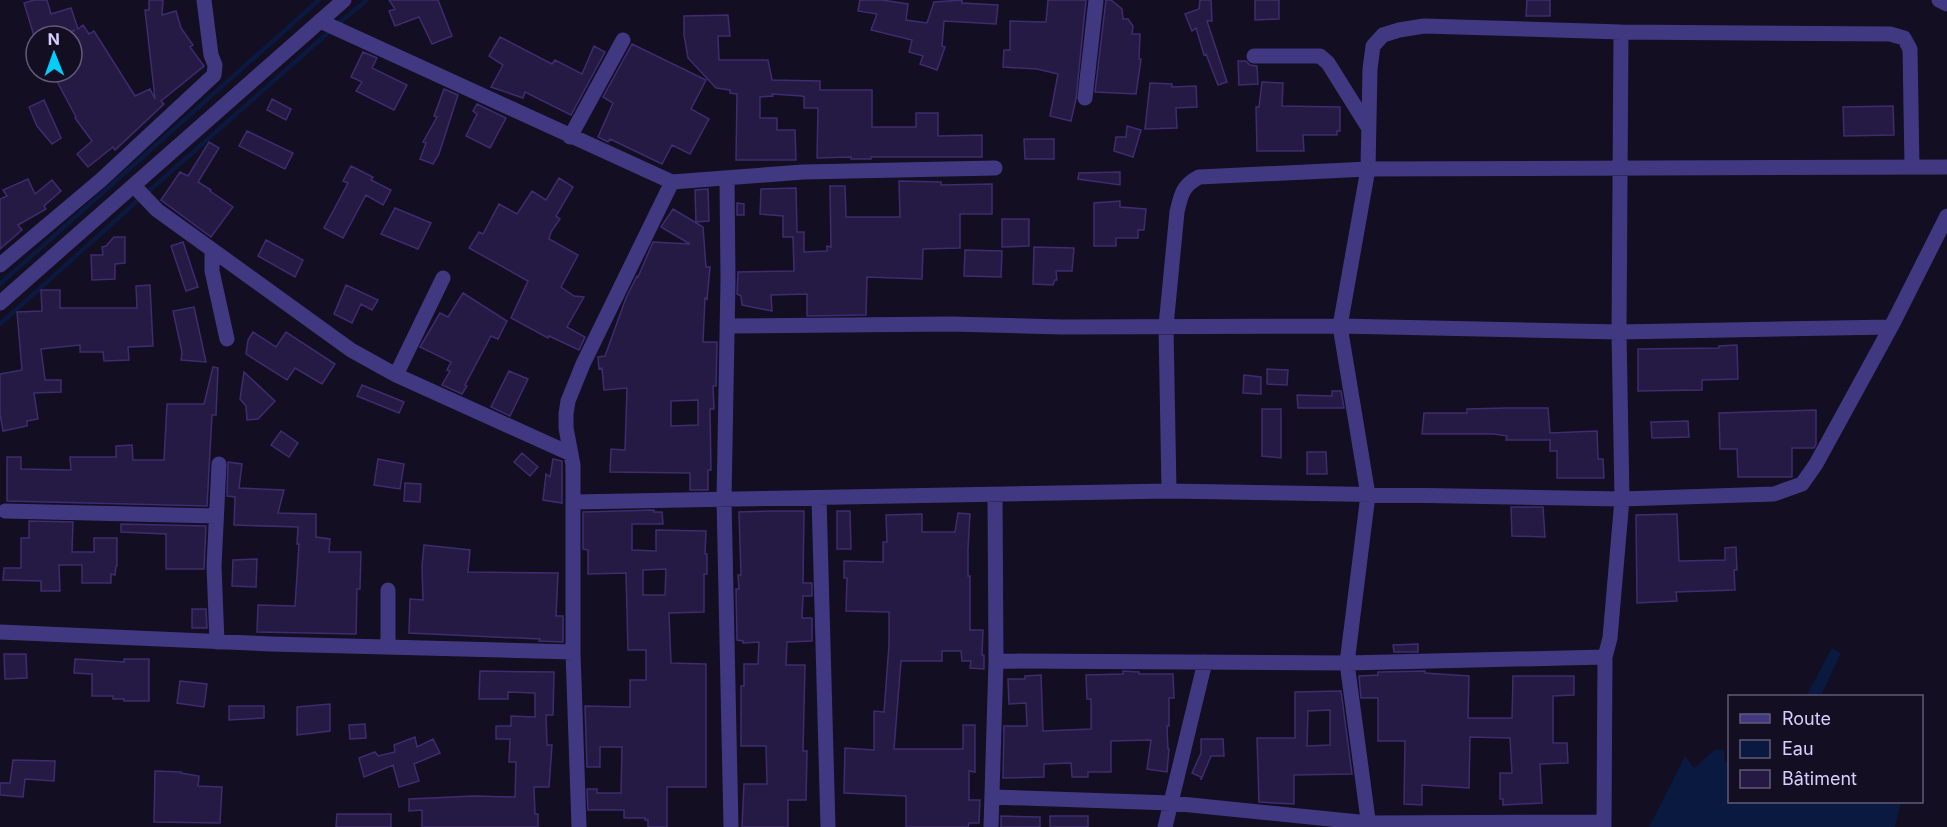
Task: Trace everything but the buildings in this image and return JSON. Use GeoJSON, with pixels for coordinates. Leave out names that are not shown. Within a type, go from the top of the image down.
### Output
{"type":"FeatureCollection","features":[{"type":"Feature","properties":{"kind":"street"},"geometry":{"type":"LineString","coordinates":[[0,265],[101,180],[214,75],[215,65],[211,55],[204,0]]}},
{"type":"Feature","properties":{"kind":"street"},"geometry":{"type":"LineString","coordinates":[[0,303],[344,0]]}},
{"type":"Feature","properties":{"kind":"street"},"geometry":{"type":"LineString","coordinates":[[1085,99],[1096,0]]}},
{"type":"Feature","properties":{"kind":"street"},"geometry":{"type":"LineString","coordinates":[[1939,0],[1947,4]]}},
{"type":"Feature","properties":{"kind":"street"},"geometry":{"type":"LineString","coordinates":[[320,21],[672,182],[803,172],[995,168]]}},
{"type":"Feature","properties":{"kind":"street"},"geometry":{"type":"LineString","coordinates":[[1369,825],[1347,663],[1368,495],[1340,326],[1368,169],[1370,69],[1373,46],[1383,35],[1424,26],[1621,32],[1890,34],[1904,38],[1910,49],[1912,167]]}},
{"type":"Feature","properties":{"kind":"street"},"geometry":{"type":"LineString","coordinates":[[992,796],[1170,803],[1369,825],[1604,824],[1605,657],[1610,638],[1622,499],[1619,332],[1621,32]]}},
{"type":"Feature","properties":{"kind":"street"},"geometry":{"type":"LineString","coordinates":[[570,137],[623,40]]}},
{"type":"Feature","properties":{"kind":"street"},"geometry":{"type":"LineString","coordinates":[[1254,56],[1320,56],[1328,63],[1368,127]]}},
{"type":"Feature","properties":{"kind":"street"},"geometry":{"type":"LineString","coordinates":[[1169,491],[1166,326],[1177,212],[1187,183],[1199,177],[1368,169],[1947,167]]}},
{"type":"Feature","properties":{"kind":"street"},"geometry":{"type":"LineString","coordinates":[[727,178],[728,326],[724,500],[730,827]]}},
{"type":"Feature","properties":{"kind":"street"},"geometry":{"type":"LineString","coordinates":[[579,827],[573,652],[573,465],[566,428],[568,401],[583,364],[672,182]]}},
{"type":"Feature","properties":{"kind":"street"},"geometry":{"type":"LineString","coordinates":[[134,186],[157,210],[351,350],[396,375],[571,454]]}},
{"type":"Feature","properties":{"kind":"street"},"geometry":{"type":"LineString","coordinates":[[573,502],[1169,491],[1622,499],[1774,494],[1802,484],[1816,464],[1891,327],[1947,216]]}},
{"type":"Feature","properties":{"kind":"street"},"geometry":{"type":"LineString","coordinates":[[212,250],[212,271],[227,339]]}},
{"type":"Feature","properties":{"kind":"street"},"geometry":{"type":"LineString","coordinates":[[396,375],[443,278]]}},
{"type":"Feature","properties":{"kind":"street"},"geometry":{"type":"LineString","coordinates":[[728,326],[951,324],[1062,327],[1340,326],[1619,332],[1891,327]]}},
{"type":"Feature","properties":{"kind":"street"},"geometry":{"type":"LineString","coordinates":[[217,642],[214,566],[219,464]]}},
{"type":"Feature","properties":{"kind":"street"},"geometry":{"type":"LineString","coordinates":[[991,827],[996,662],[995,495]]}},
{"type":"Feature","properties":{"kind":"street"},"geometry":{"type":"LineString","coordinates":[[819,498],[828,827]]}},
{"type":"Feature","properties":{"kind":"street"},"geometry":{"type":"LineString","coordinates":[[5,511],[216,516]]}},
{"type":"Feature","properties":{"kind":"street"},"geometry":{"type":"LineString","coordinates":[[388,590],[388,647]]}},
{"type":"Feature","properties":{"kind":"street"},"geometry":{"type":"LineString","coordinates":[[0,632],[217,642],[573,652]]}},
{"type":"Feature","properties":{"kind":"street"},"geometry":{"type":"LineString","coordinates":[[996,662],[1347,663],[1605,657]]}},
{"type":"Feature","properties":{"kind":"street"},"geometry":{"type":"LineString","coordinates":[[1165,827],[1205,662]]}},
{"type":"Feature","properties":{"kind":"water"},"geometry":{"type":"Polygon","coordinates":[[[1832,648],[1841,653],[1821,695],[1807,695],[1832,648]]]}},
{"type":"Feature","properties":{"kind":"water"},"geometry":{"type":"Polygon","coordinates":[[[1714,750],[1724,750],[1725,762],[1728,763],[1728,803],[1901,803],[1895,827],[1649,827],[1685,756],[1694,768],[1714,750]]]}},
{"type":"Feature","properties":{"kind":"waterway"},"geometry":{"type":"LineString","coordinates":[[0,284],[319,0]]}},
{"type":"Feature","properties":{"kind":"waterway"},"geometry":{"type":"LineString","coordinates":[[340,22],[367,0]]}},
{"type":"Feature","properties":{"kind":"waterway"},"geometry":{"type":"LineString","coordinates":[[150,190],[329,32]]}},
{"type":"Feature","properties":{"kind":"waterway"},"geometry":{"type":"LineString","coordinates":[[0,324],[137,201]]}}]}
